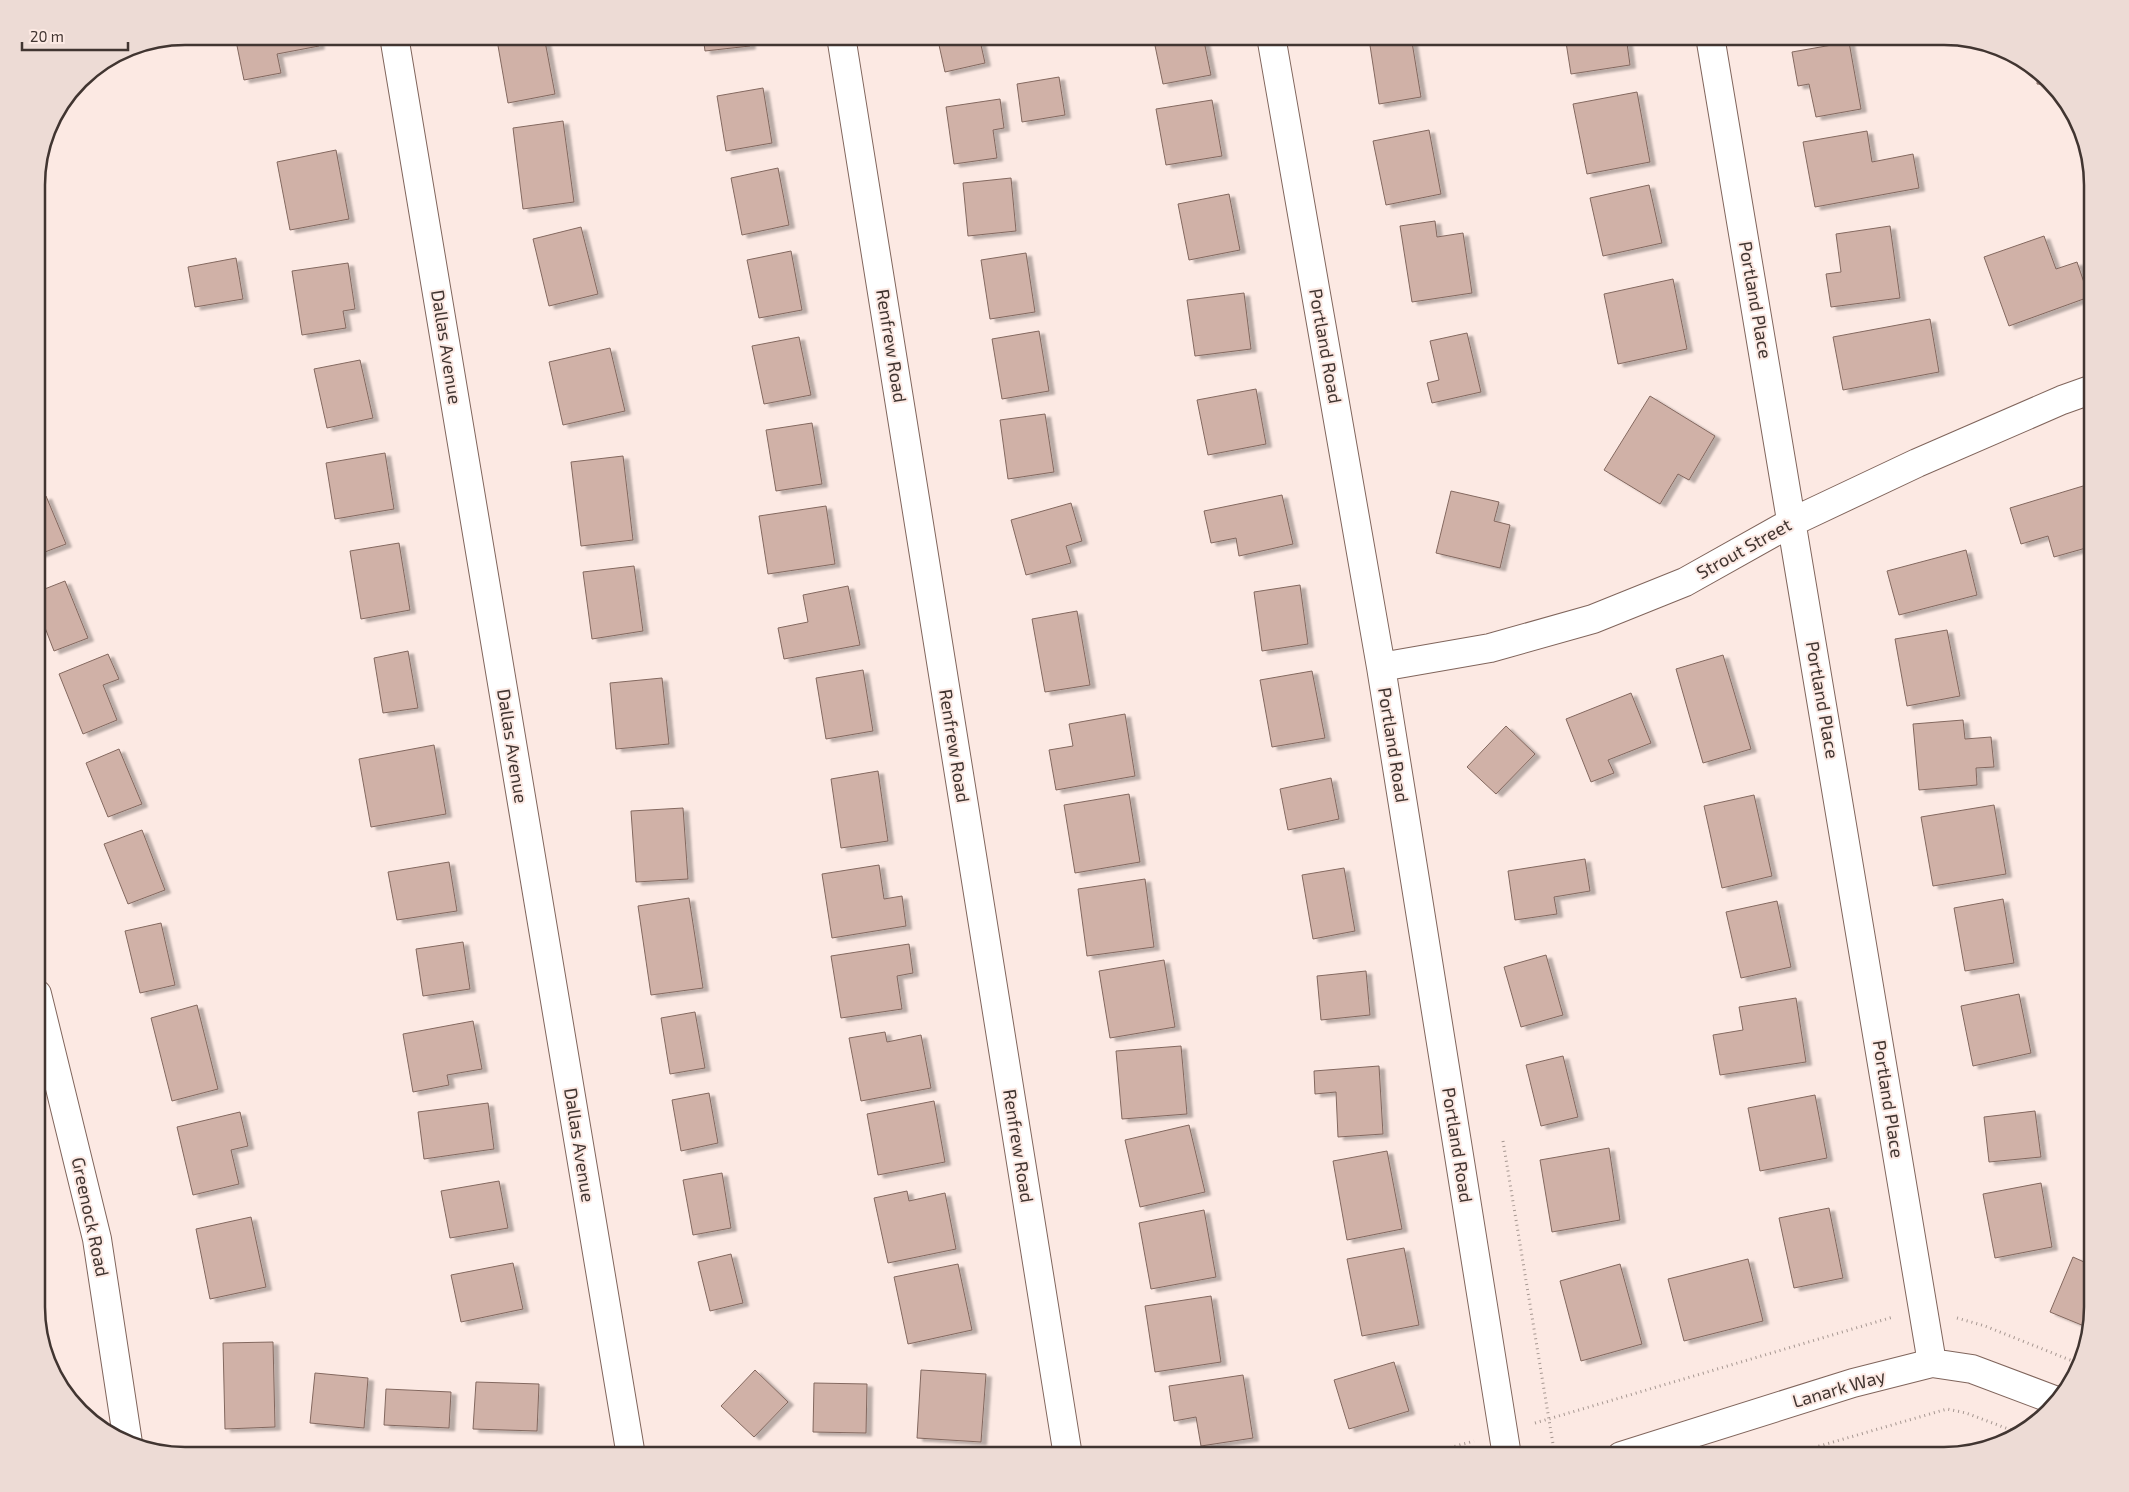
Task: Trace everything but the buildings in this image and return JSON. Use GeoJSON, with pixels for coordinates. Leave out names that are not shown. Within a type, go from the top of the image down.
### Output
{"type":"FeatureCollection","features":[{"type":"Feature","properties":{"kind":"street","name":"Dallas Avenue"},"geometry":{"type":"LineString","coordinates":[[396,45],[629,1447]]}},
{"type":"Feature","properties":{"kind":"street","name":"Renfrew Road"},"geometry":{"type":"LineString","coordinates":[[842,45],[1067,1447]]}},
{"type":"Feature","properties":{"kind":"street","name":"Portland Road"},"geometry":{"type":"LineString","coordinates":[[1273,45],[1381,667],[1505,1444]]}},
{"type":"Feature","properties":{"kind":"street","name":"Portland Place"},"geometry":{"type":"LineString","coordinates":[[1712,45],[1932,1363]]}},
{"type":"Feature","properties":{"kind":"street","name":"Strout Street"},"geometry":{"type":"LineString","coordinates":[[1381,667],[1490,648],[1593,619],[1685,582],[1792,522],[1917,463],[2084,392]]}},
{"type":"Feature","properties":{"kind":"street","name":"Greenock Road"},"geometry":{"type":"LineString","coordinates":[[45,1030],[97,1239],[127,1435]]}},
{"type":"Feature","properties":{"kind":"street","name":"Lanark Way"},"geometry":{"type":"LineString","coordinates":[[1650,1447],[1853,1383],[1932,1363],[1972,1369],[2050,1398]]}},
{"type":"Feature","properties":{"kind":"path"},"geometry":{"type":"LineString","coordinates":[[1503,1142],[1553,1447]]}},
{"type":"Feature","properties":{"kind":"path"},"geometry":{"type":"LineString","coordinates":[[1469,1447],[1505,1444],[1548,1418],[1923,1308],[1985,1326],[2073,1361]]}},
{"type":"Feature","properties":{"kind":"path"},"geometry":{"type":"LineString","coordinates":[[1816,1447],[1947,1409],[1966,1412],[2011,1430]]}}]}
